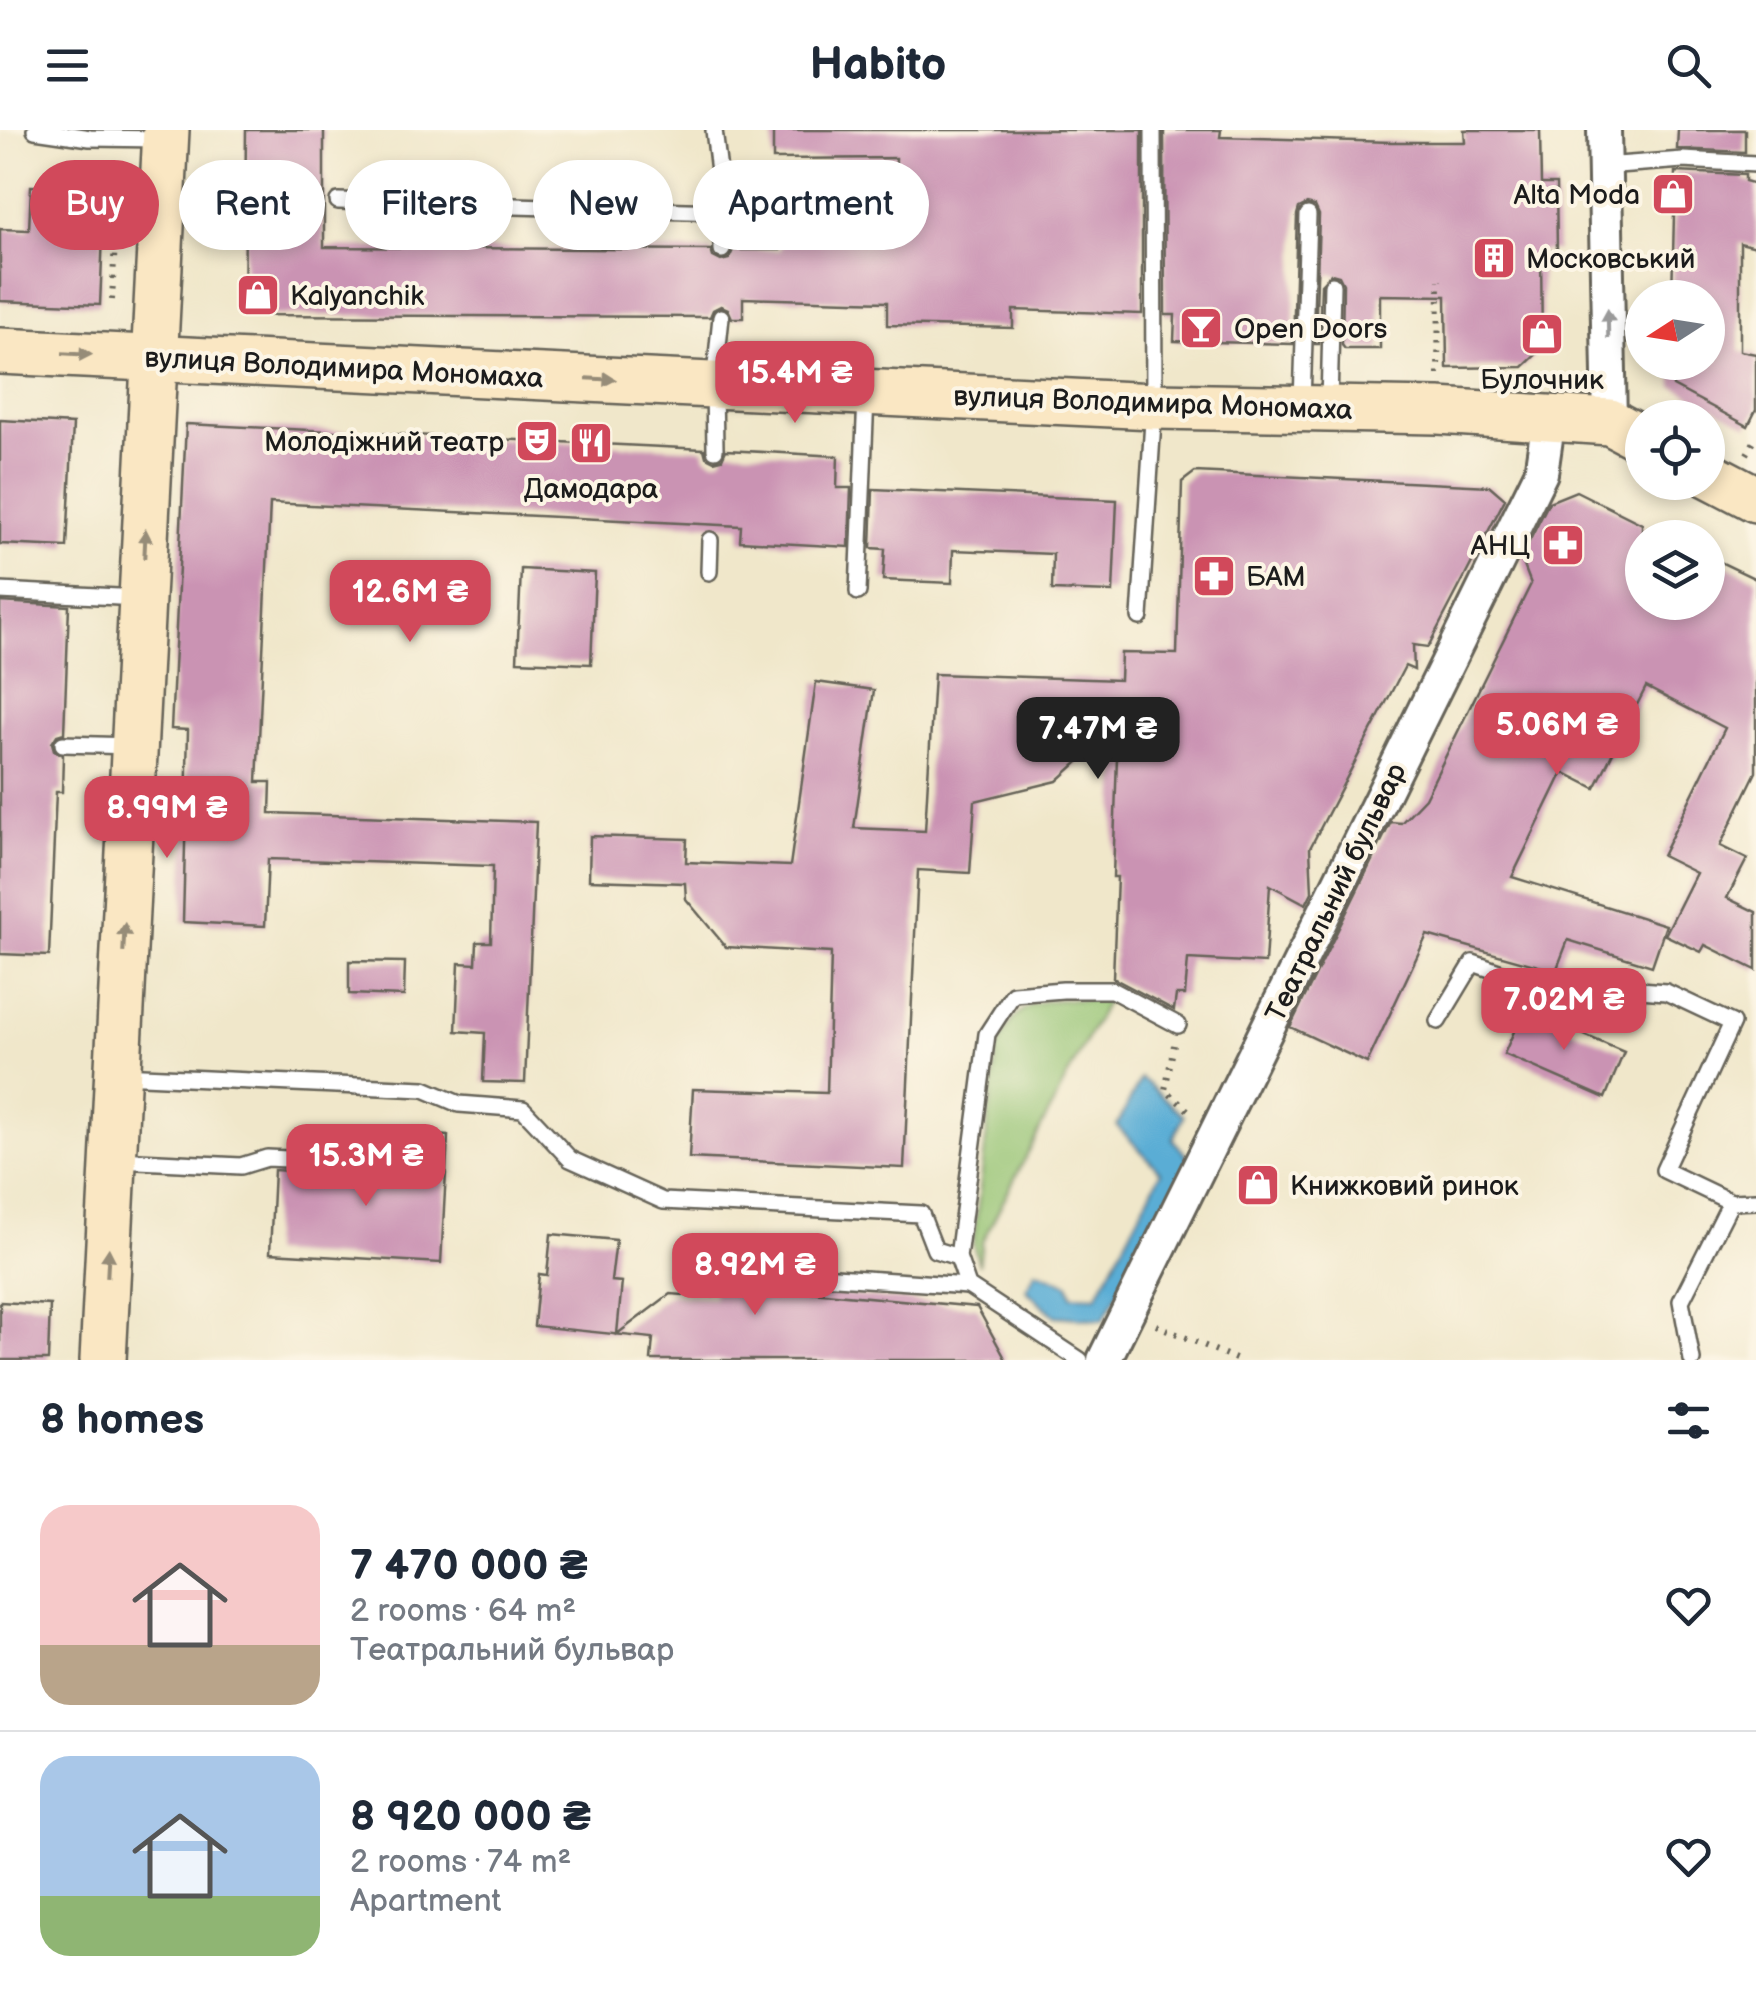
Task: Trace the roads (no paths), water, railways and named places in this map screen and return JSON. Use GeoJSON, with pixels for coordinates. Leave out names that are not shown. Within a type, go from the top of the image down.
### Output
{"type":"FeatureCollection","features":[{"type":"Feature","properties":{"kind":"main road"},"geometry":{"type":"LineString","coordinates":[[103,1360],[166,134]]}},
{"type":"Feature","properties":{"kind":"main road","name":"вулиця Володимира Мономаха"},"geometry":{"type":"LineString","coordinates":[[0,351],[1154,406],[1438,411],[1549,418],[1625,430]]}},
{"type":"Feature","properties":{"kind":"main road"},"geometry":{"type":"LineString","coordinates":[[1725,483],[1756,499]]}},
{"type":"Feature","properties":{"kind":"street"},"geometry":{"type":"LineString","coordinates":[[1604,130],[1625,418]]}},
{"type":"Feature","properties":{"kind":"street","name":"Театральний бульвар"},"geometry":{"type":"LineString","coordinates":[[1104,1360],[1541,474],[1549,418]]}},
{"type":"Feature","properties":{"kind":"lane"},"geometry":{"type":"LineString","coordinates":[[34,130],[120,139],[166,134]]}},
{"type":"Feature","properties":{"kind":"lane"},"geometry":{"type":"LineString","coordinates":[[714,130],[717,160]]}},
{"type":"Feature","properties":{"kind":"lane"},"geometry":{"type":"LineString","coordinates":[[1140,617],[1154,406],[1153,130]]}},
{"type":"Feature","properties":{"kind":"lane"},"geometry":{"type":"LineString","coordinates":[[1604,166],[1724,160],[1756,164]]}},
{"type":"Feature","properties":{"kind":"lane"},"geometry":{"type":"LineString","coordinates":[[338,200],[693,211]]}},
{"type":"Feature","properties":{"kind":"lane"},"geometry":{"type":"LineString","coordinates":[[1308,215],[1316,407]]}},
{"type":"Feature","properties":{"kind":"lane"},"geometry":{"type":"LineString","coordinates":[[1316,407],[1332,285]]}},
{"type":"Feature","properties":{"kind":"lane"},"geometry":{"type":"LineString","coordinates":[[715,450],[714,385],[720,318]]}},
{"type":"Feature","properties":{"kind":"lane"},"geometry":{"type":"LineString","coordinates":[[858,592],[866,392]]}},
{"type":"Feature","properties":{"kind":"lane"},"geometry":{"type":"LineString","coordinates":[[709,572],[710,540]]}},
{"type":"Feature","properties":{"kind":"lane"},"geometry":{"type":"LineString","coordinates":[[0,590],[142,598]]}},
{"type":"Feature","properties":{"kind":"lane"},"geometry":{"type":"LineString","coordinates":[[63,744],[136,746]]}},
{"type":"Feature","properties":{"kind":"lane"},"geometry":{"type":"LineString","coordinates":[[1438,1020],[1473,962],[1608,1010],[1628,989],[1666,992],[1732,1023],[1664,1170],[1731,1202],[1756,1201]]}},
{"type":"Feature","properties":{"kind":"lane"},"geometry":{"type":"LineString","coordinates":[[968,1286],[958,1257],[987,1034],[1013,994],[1112,990],[1178,1024]]}},
{"type":"Feature","properties":{"kind":"lane"},"geometry":{"type":"LineString","coordinates":[[117,1074],[424,1089],[458,1104],[523,1108],[570,1159],[663,1202],[921,1214],[935,1250],[958,1257]]}},
{"type":"Feature","properties":{"kind":"lane"},"geometry":{"type":"LineString","coordinates":[[114,1160],[241,1166],[267,1158],[372,1163]]}},
{"type":"Feature","properties":{"kind":"lane"},"geometry":{"type":"LineString","coordinates":[[1692,1360],[1681,1300],[1731,1202]]}},
{"type":"Feature","properties":{"kind":"lane"},"geometry":{"type":"LineString","coordinates":[[747,1272],[968,1286],[1080,1360]]}},
{"type":"Feature","properties":{"kind":"water"},"geometry":{"type":"Polygon","coordinates":[[[1141,1078],[1184,1116],[1173,1139],[1190,1160],[1103,1320],[1055,1316],[1026,1290],[1036,1271],[1068,1284],[1072,1295],[1097,1296],[1161,1172],[1117,1126],[1141,1078]]]}},
{"type":"Feature","properties":{"kind":"place","name":"Alta Moda"},"geometry":{"type":"Point","coordinates":[1673,194]}},
{"type":"Feature","properties":{"kind":"place","name":"Московський"},"geometry":{"type":"Point","coordinates":[1494,258]}},
{"type":"Feature","properties":{"kind":"place","name":"Kalyanchik"},"geometry":{"type":"Point","coordinates":[258,295]}},
{"type":"Feature","properties":{"kind":"place","name":"Open Doors"},"geometry":{"type":"Point","coordinates":[1201,328]}},
{"type":"Feature","properties":{"kind":"place","name":"Булочник"},"geometry":{"type":"Point","coordinates":[1542,334]}},
{"type":"Feature","properties":{"kind":"place","name":"Молодіжний театр"},"geometry":{"type":"Point","coordinates":[537,441]}},
{"type":"Feature","properties":{"kind":"place","name":"Дамодара"},"geometry":{"type":"Point","coordinates":[591,443]}},
{"type":"Feature","properties":{"kind":"place","name":"АНЦ"},"geometry":{"type":"Point","coordinates":[1563,545]}},
{"type":"Feature","properties":{"kind":"place","name":"БАМ"},"geometry":{"type":"Point","coordinates":[1214,576]}},
{"type":"Feature","properties":{"kind":"place","name":"Книжковий ринок"},"geometry":{"type":"Point","coordinates":[1258,1185]}}]}
